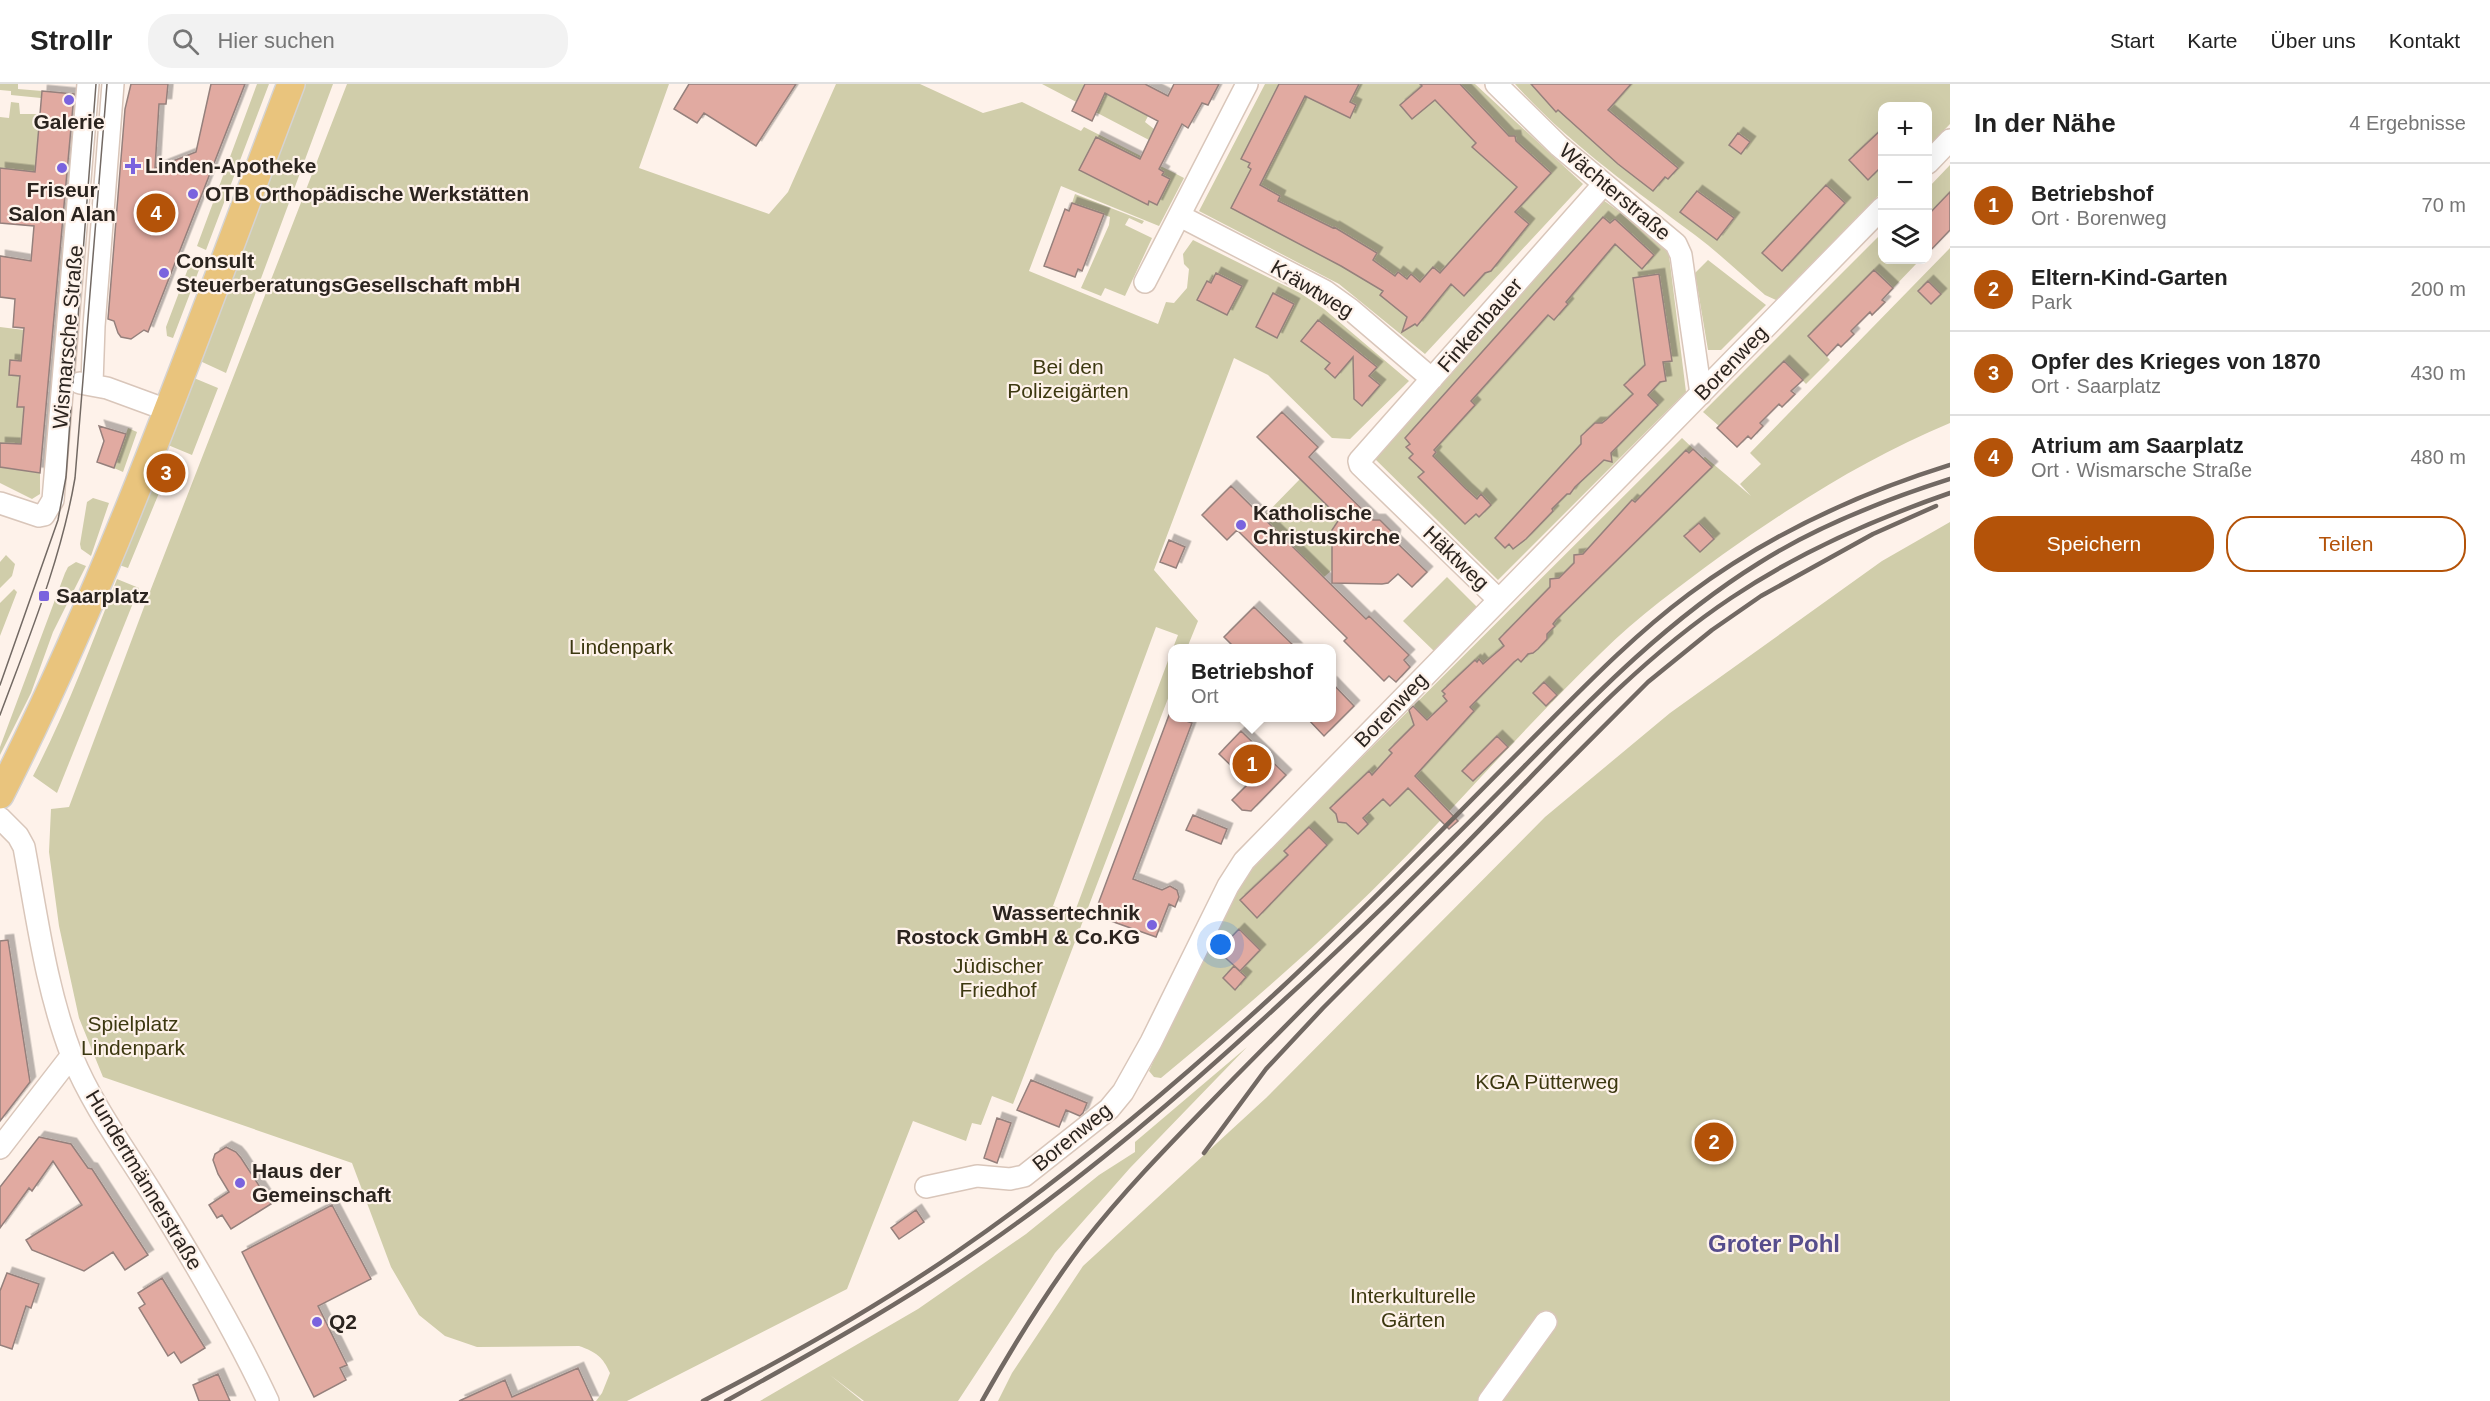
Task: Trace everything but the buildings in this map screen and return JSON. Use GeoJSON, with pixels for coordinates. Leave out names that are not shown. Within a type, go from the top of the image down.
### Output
{"type":"FeatureCollection","features":[{"type":"Feature","properties":{"kind":"main road"},"geometry":{"type":"LineString","coordinates":[[0,795],[60,674],[166,410],[291,84]]}},
{"type":"Feature","properties":{"kind":"street","name":"Wismarsche Straße"},"geometry":{"type":"LineString","coordinates":[[0,503],[15,509],[44,515],[53,500],[88,84]]}},
{"type":"Feature","properties":{"kind":"street","name":"Wismarsche Straße"},"geometry":{"type":"LineString","coordinates":[[113,84],[94,326],[92,384],[166,410]]}},
{"type":"Feature","properties":{"kind":"street"},"geometry":{"type":"LineString","coordinates":[[1145,282],[1247,84]]}},
{"type":"Feature","properties":{"kind":"street","name":"Wächterstraße"},"geometry":{"type":"LineString","coordinates":[[1496,84],[1559,146],[1676,244],[1681,255],[1701,394]]}},
{"type":"Feature","properties":{"kind":"street"},"geometry":{"type":"LineString","coordinates":[[1932,159],[1950,140]]}},
{"type":"Feature","properties":{"kind":"street","name":"Finkenbauer"},"geometry":{"type":"LineString","coordinates":[[1360,465],[1361,458],[1603,185]]}},
{"type":"Feature","properties":{"kind":"street","name":"Borenweg"},"geometry":{"type":"LineString","coordinates":[[926,1187],[977,1176],[1004,1179],[1024,1176],[1110,1109],[1123,1092],[1151,1042],[1228,886],[1244,861],[1880,210]]}},
{"type":"Feature","properties":{"kind":"street","name":"Kräwtweg"},"geometry":{"type":"LineString","coordinates":[[1180,216],[1325,291],[1350,309],[1432,379]]}},
{"type":"Feature","properties":{"kind":"street"},"geometry":{"type":"LineString","coordinates":[[64,382],[92,384]]}},
{"type":"Feature","properties":{"kind":"street","name":"Häktweg"},"geometry":{"type":"LineString","coordinates":[[1360,465],[1499,600]]}},
{"type":"Feature","properties":{"kind":"street","name":"Hundertmännerstraße"},"geometry":{"type":"LineString","coordinates":[[0,818],[18,836],[24,847],[47,970],[72,1055],[107,1122],[196,1265],[250,1362],[268,1401]]}},
{"type":"Feature","properties":{"kind":"street"},"geometry":{"type":"LineString","coordinates":[[0,1148],[72,1055]]}},
{"type":"Feature","properties":{"kind":"street"},"geometry":{"type":"LineString","coordinates":[[1489,1401],[1546,1322]]}},
{"type":"Feature","properties":{"kind":"green space"},"geometry":{"type":"Polygon","coordinates":[[[0,84],[18,84],[18,89],[42,91],[41,98],[11,95],[11,91],[0,90],[0,84]]]}},
{"type":"Feature","properties":{"kind":"green space"},"geometry":{"type":"Polygon","coordinates":[[[257,84],[269,84],[206,250],[197,246],[257,84]]]}},
{"type":"Feature","properties":{"kind":"green space"},"geometry":{"type":"Polygon","coordinates":[[[305,84],[333,84],[226,373],[200,361],[305,84]]]}},
{"type":"Feature","properties":{"kind":"green space","name":"Lindenpark"},"geometry":{"type":"Polygon","coordinates":[[[347,84],[669,84],[639,168],[769,214],[788,192],[836,84],[920,84],[983,113],[1022,102],[1081,131],[1084,127],[1184,178],[1159,226],[1061,186],[1029,271],[1158,324],[1166,302],[1174,303],[1187,288],[1189,269],[1184,264],[1183,254],[1193,240],[1300,293],[1324,309],[1409,381],[1350,439],[1332,438],[1268,375],[1234,358],[1154,570],[1198,621],[1189,644],[1175,644],[1178,635],[1156,627],[1053,906],[1074,914],[1168,661],[1168,698],[1013,1104],[992,1096],[981,1125],[972,1123],[966,1141],[913,1121],[847,1289],[627,1401],[596,1401],[610,1373],[602,1359],[585,1348],[579,1346],[477,1347],[445,1336],[419,1315],[391,1267],[352,1163],[103,1077],[79,1018],[59,926],[49,852],[51,809],[69,807],[347,84]]]}},
{"type":"Feature","properties":{"kind":"green space"},"geometry":{"type":"Polygon","coordinates":[[[1042,84],[1086,84],[1140,111],[1150,112],[1145,122],[1154,129],[1149,140],[1042,84]]]}},
{"type":"Feature","properties":{"kind":"green space"},"geometry":{"type":"Polygon","coordinates":[[[1265,84],[1475,84],[1583,184],[1425,354],[1339,284],[1199,211],[1265,84]]]}},
{"type":"Feature","properties":{"kind":"green space"},"geometry":{"type":"Polygon","coordinates":[[[1515,84],[1950,84],[1950,124],[1932,143],[1932,102],[1878,102],[1878,196],[1776,300],[1765,295],[1704,242],[1624,182],[1535,106],[1515,84]]]}},
{"type":"Feature","properties":{"kind":"green space"},"geometry":{"type":"Polygon","coordinates":[[[11,102],[19,103],[20,114],[40,114],[35,172],[0,168],[0,117],[9,118],[11,102]]]}},
{"type":"Feature","properties":{"kind":"green space"},"geometry":{"type":"Polygon","coordinates":[[[1950,165],[1950,192],[1932,211],[1932,210],[1932,184],[1950,165]]]}},
{"type":"Feature","properties":{"kind":"green space"},"geometry":{"type":"Polygon","coordinates":[[[1075,194],[1144,221],[1142,224],[1129,218],[1125,225],[1152,238],[1125,296],[1105,288],[1101,296],[1081,288],[1109,225],[1110,217],[1072,203],[1075,194]]]}},
{"type":"Feature","properties":{"kind":"green space"},"geometry":{"type":"Polygon","coordinates":[[[1599,197],[1668,247],[1686,392],[1498,580],[1373,457],[1599,197]]]}},
{"type":"Feature","properties":{"kind":"green space"},"geometry":{"type":"Polygon","coordinates":[[[1878,237],[1878,264],[1916,264],[1893,288],[1874,270],[1808,336],[1830,360],[1806,384],[1784,361],[1719,426],[1703,412],[1878,237]]]}},
{"type":"Feature","properties":{"kind":"green space"},"geometry":{"type":"Polygon","coordinates":[[[1950,248],[1950,423],[1861,466],[1804,500],[1722,555],[1644,614],[1569,685],[1384,879],[1329,932],[1161,1078],[1154,1077],[1149,1071],[1204,949],[1240,881],[1682,438],[1751,496],[1740,484],[1761,464],[1750,453],[1950,248]]]}},
{"type":"Feature","properties":{"kind":"green space"},"geometry":{"type":"Polygon","coordinates":[[[192,258],[202,262],[173,338],[167,336],[166,327],[192,258]]]}},
{"type":"Feature","properties":{"kind":"green space"},"geometry":{"type":"Polygon","coordinates":[[[1708,260],[1766,305],[1721,350],[1708,350],[1695,273],[1708,260]]]}},
{"type":"Feature","properties":{"kind":"green space"},"geometry":{"type":"Polygon","coordinates":[[[0,327],[24,330],[21,361],[10,360],[9,375],[20,376],[24,407],[21,444],[0,443],[0,327]]]}},
{"type":"Feature","properties":{"kind":"green space"},"geometry":{"type":"Polygon","coordinates":[[[194,378],[218,388],[192,455],[168,445],[194,378]]]}},
{"type":"Feature","properties":{"kind":"green space"},"geometry":{"type":"Polygon","coordinates":[[[128,428],[137,432],[123,472],[114,468],[128,428]]]}},
{"type":"Feature","properties":{"kind":"green space"},"geometry":{"type":"Polygon","coordinates":[[[0,467],[40,473],[40,494],[32,499],[0,483],[0,467]]]}},
{"type":"Feature","properties":{"kind":"green space"},"geometry":{"type":"Polygon","coordinates":[[[1300,479],[1344,521],[1333,527],[1332,570],[1324,577],[1263,517],[1300,479]]]}},
{"type":"Feature","properties":{"kind":"green space"},"geometry":{"type":"Polygon","coordinates":[[[150,489],[159,493],[128,568],[119,565],[150,489]]]}},
{"type":"Feature","properties":{"kind":"green space"},"geometry":{"type":"Polygon","coordinates":[[[93,498],[109,503],[91,556],[81,549],[80,544],[87,502],[93,498]]]}},
{"type":"Feature","properties":{"kind":"green space"},"geometry":{"type":"Polygon","coordinates":[[[1950,522],[1950,1401],[998,1401],[1012,1373],[1083,1266],[1266,1098],[1545,817],[1670,713],[1882,561],[1950,522]]]}},
{"type":"Feature","properties":{"kind":"green space"},"geometry":{"type":"Polygon","coordinates":[[[6,555],[15,564],[12,576],[0,588],[0,562],[6,555]]]}},
{"type":"Feature","properties":{"kind":"green space"},"geometry":{"type":"Polygon","coordinates":[[[76,562],[86,566],[53,632],[31,693],[0,755],[0,747],[65,573],[68,567],[76,562]]]}},
{"type":"Feature","properties":{"kind":"green space"},"geometry":{"type":"Polygon","coordinates":[[[1447,577],[1480,610],[1437,654],[1403,621],[1447,577]]]}},
{"type":"Feature","properties":{"kind":"green space"},"geometry":{"type":"Polygon","coordinates":[[[117,579],[139,588],[57,793],[33,776],[67,704],[117,579]]]}},
{"type":"Feature","properties":{"kind":"green space"},"geometry":{"type":"Polygon","coordinates":[[[14,589],[17,592],[0,636],[0,603],[14,589]]]}},
{"type":"Feature","properties":{"kind":"green space"},"geometry":{"type":"Polygon","coordinates":[[[1247,1047],[1130,1168],[1055,1253],[958,1401],[864,1401],[830,1375],[862,1401],[760,1401],[918,1309],[1026,1234],[1099,1175],[1135,1152],[1135,1142],[1247,1047]]]}},
{"type":"Feature","properties":{"kind":"tram line"},"geometry":{"type":"LineString","coordinates":[[73,383],[96,84]]}},
{"type":"Feature","properties":{"kind":"tram line"},"geometry":{"type":"LineString","coordinates":[[0,715],[53,568],[75,478],[107,84]]}},
{"type":"Feature","properties":{"kind":"tram line"},"geometry":{"type":"LineString","coordinates":[[0,685],[58,520],[66,477],[71,407]]}},
{"type":"Feature","properties":{"kind":"railway"},"geometry":{"type":"LineString","coordinates":[[703,1401],[832,1331],[925,1273],[1040,1192],[1122,1127],[1202,1059],[1312,959],[1605,666],[1689,594],[1750,553],[1814,518],[1881,489],[1950,465]]}},
{"type":"Feature","properties":{"kind":"railway"},"geometry":{"type":"LineString","coordinates":[[726,1401],[837,1338],[947,1271],[1052,1197],[1121,1143],[1221,1058],[1341,947],[1593,697],[1689,612],[1759,563],[1804,537],[1876,505],[1950,479]]}},
{"type":"Feature","properties":{"kind":"railway"},"geometry":{"type":"LineString","coordinates":[[982,1401],[1056,1280],[1084,1242],[1138,1178],[1586,720],[1621,687],[1693,626],[1757,581],[1837,538],[1892,514],[1950,493]]}},
{"type":"Feature","properties":{"kind":"railway"},"geometry":{"type":"LineString","coordinates":[[1204,1153],[1266,1069],[1323,1008],[1648,682],[1712,630],[1761,596],[1873,534],[1936,506]]}},
{"type":"Feature","properties":{"kind":"place","name":"Galerie"},"geometry":{"type":"Point","coordinates":[69,100]}},
{"type":"Feature","properties":{"kind":"place","name":"Linden-Apotheke"},"geometry":{"type":"Point","coordinates":[133,166]}},
{"type":"Feature","properties":{"kind":"place","name":"Friseur Salon Alan"},"geometry":{"type":"Point","coordinates":[62,168]}},
{"type":"Feature","properties":{"kind":"place","name":"OTB Orthopädische Werkstätten"},"geometry":{"type":"Point","coordinates":[193,194]}},
{"type":"Feature","properties":{"kind":"place","name":"Atrium am Saarplatz"},"geometry":{"type":"Point","coordinates":[156,213]}},
{"type":"Feature","properties":{"kind":"place","name":"Consult SteuerberatungsGesellschaft mbH"},"geometry":{"type":"Point","coordinates":[164,273]}},
{"type":"Feature","properties":{"kind":"place","name":"Opfer des Krieges von 1870"},"geometry":{"type":"Point","coordinates":[166,473]}},
{"type":"Feature","properties":{"kind":"place","name":"Katholische Christuskirche"},"geometry":{"type":"Point","coordinates":[1241,525]}},
{"type":"Feature","properties":{"kind":"place","name":"Saarplatz"},"geometry":{"type":"Point","coordinates":[44,596]}},
{"type":"Feature","properties":{"kind":"place","name":"Betriebshof"},"geometry":{"type":"Point","coordinates":[1252,764]}},
{"type":"Feature","properties":{"kind":"place","name":"Wassertechnik Rostock GmbH & Co.KG"},"geometry":{"type":"Point","coordinates":[1152,925]}},
{"type":"Feature","properties":{"kind":"place","name":"Eltern-Kind-Garten"},"geometry":{"type":"Point","coordinates":[1714,1142]}},
{"type":"Feature","properties":{"kind":"place","name":"Haus der Gemeinschaft"},"geometry":{"type":"Point","coordinates":[240,1183]}},
{"type":"Feature","properties":{"kind":"place","name":"Q2"},"geometry":{"type":"Point","coordinates":[317,1322]}},
{"type":"Feature","properties":{"kind":"district","name":"Groter Pohl"},"geometry":{"type":"Point","coordinates":[1774,1244]}},
{"type":"Feature","properties":{"kind":"park label","name":"Bei den Polizeigärten"},"geometry":{"type":"Point","coordinates":[1068,379]}},
{"type":"Feature","properties":{"kind":"park label","name":"Jüdischer Friedhof"},"geometry":{"type":"Point","coordinates":[998,978]}},
{"type":"Feature","properties":{"kind":"park label","name":"Spielplatz Lindenpark"},"geometry":{"type":"Point","coordinates":[133,1036]}},
{"type":"Feature","properties":{"kind":"park label","name":"KGA Pütterweg"},"geometry":{"type":"Point","coordinates":[1547,1082]}},
{"type":"Feature","properties":{"kind":"park label","name":"Interkulturelle Gärten"},"geometry":{"type":"Point","coordinates":[1413,1308]}}]}
